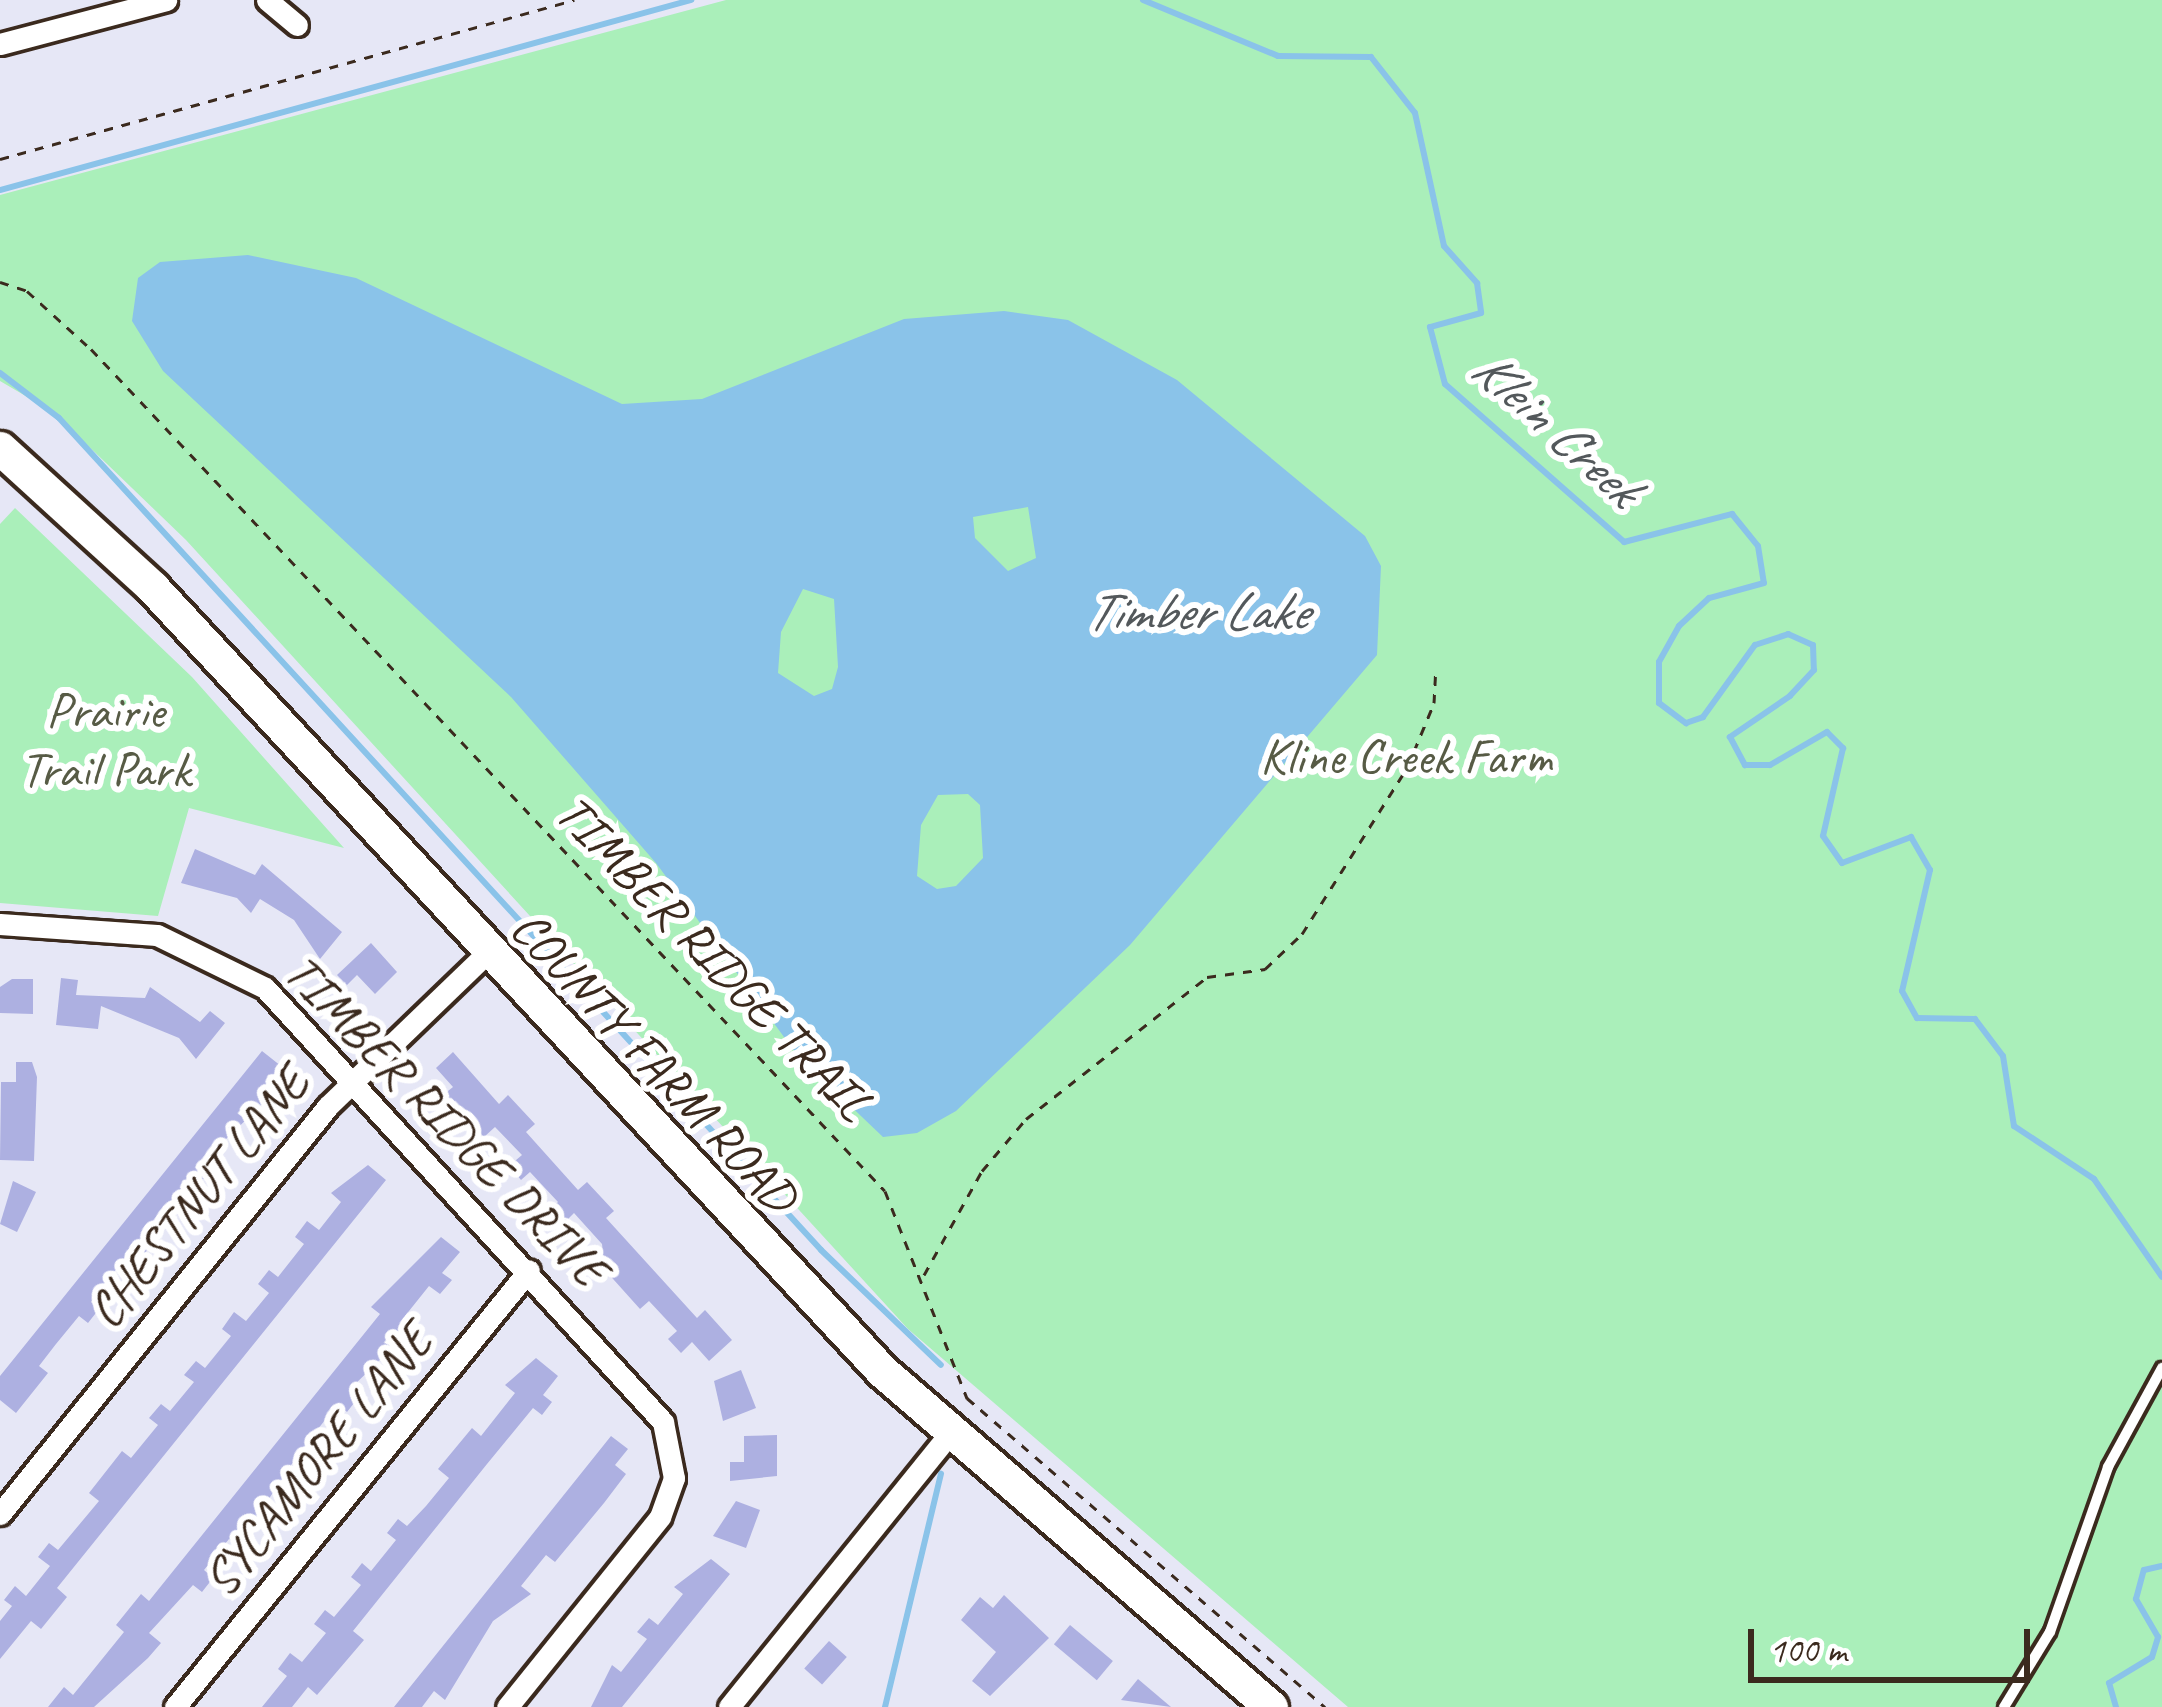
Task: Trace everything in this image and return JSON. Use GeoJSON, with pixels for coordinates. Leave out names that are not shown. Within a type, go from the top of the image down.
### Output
{"type":"FeatureCollection","features":[{"type":"Feature","properties":{"kind":"main road","name":"COUNTY FARM ROAD"},"geometry":{"type":"LineString","coordinates":[[0,448],[152,587],[485,955],[796,1286],[949,1433],[1271,1707]]}},
{"type":"Feature","properties":{"kind":"street"},"geometry":{"type":"LineString","coordinates":[[0,44],[166,0]]}},
{"type":"Feature","properties":{"kind":"street"},"geometry":{"type":"LineString","coordinates":[[267,0],[297,25]]}},
{"type":"Feature","properties":{"kind":"street","name":"TIMBER RIDGE DRIVE"},"geometry":{"type":"LineString","coordinates":[[0,924],[116,928],[194,947],[265,988],[354,1079],[663,1421],[674,1478],[652,1528],[507,1707]]}},
{"type":"Feature","properties":{"kind":"street","name":"CHESTNUT LANE"},"geometry":{"type":"LineString","coordinates":[[0,1514],[354,1079],[485,955]]}},
{"type":"Feature","properties":{"kind":"street","name":"SYCAMORE LANE"},"geometry":{"type":"LineString","coordinates":[[175,1707],[529,1270]]}},
{"type":"Feature","properties":{"kind":"street"},"geometry":{"type":"LineString","coordinates":[[729,1707],[949,1433]]}},
{"type":"Feature","properties":{"kind":"lane"},"geometry":{"type":"LineString","coordinates":[[2004,1707],[2050,1632],[2108,1467],[2162,1368]]}},
{"type":"Feature","properties":{"kind":"path"},"geometry":{"type":"LineString","coordinates":[[0,159],[574,0]]}},
{"type":"Feature","properties":{"kind":"path","name":"TIMBER RIDGE TRAIL"},"geometry":{"type":"LineString","coordinates":[[0,282],[26,291],[91,349],[885,1191],[923,1277],[967,1398],[1325,1707]]}},
{"type":"Feature","properties":{"kind":"path"},"geometry":{"type":"LineString","coordinates":[[923,1277],[982,1171],[1026,1119],[1207,977],[1264,969],[1301,934],[1407,768],[1434,703],[1436,669]]}},
{"type":"Feature","properties":{"kind":"green space","name":"Kline Creek Farm"},"geometry":{"type":"Polygon","coordinates":[[[726,0],[2162,0],[2162,1707],[1348,1707],[908,1329],[186,540],[53,412],[0,381],[0,195],[726,0]]]}},
{"type":"Feature","properties":{"kind":"green space","name":"Prairie Trail Park"},"geometry":{"type":"Polygon","coordinates":[[[15,508],[192,677],[344,848],[189,808],[158,916],[0,903],[0,524],[15,508]]]}},
{"type":"Feature","properties":{"kind":"water","name":"Timber Lake"},"geometry":{"type":"Polygon","coordinates":[[[248,255],[356,278],[622,404],[702,399],[904,319],[1004,311],[1068,320],[1177,380],[1365,536],[1381,566],[1377,655],[1130,945],[956,1111],[917,1133],[883,1137],[798,1056],[656,863],[511,697],[163,371],[132,321],[138,278],[160,262],[248,255]],[[1028,507],[973,517],[975,538],[1008,571],[1036,558],[1028,507]],[[803,589],[781,632],[778,673],[814,696],[832,689],[838,667],[834,599],[803,589]],[[968,794],[938,795],[921,825],[917,876],[937,889],[956,886],[983,858],[980,805],[968,794]]]}},
{"type":"Feature","properties":{"kind":"building"},"geometry":{"type":"Polygon","coordinates":[[[195,849],[255,875],[262,864],[342,932],[320,959],[294,920],[260,899],[251,913],[237,898],[181,883],[195,849]]]}},
{"type":"Feature","properties":{"kind":"building"},"geometry":{"type":"Polygon","coordinates":[[[371,943],[397,972],[375,994],[357,975],[347,985],[337,975],[371,943]]]}},
{"type":"Feature","properties":{"kind":"building"},"geometry":{"type":"Polygon","coordinates":[[[61,978],[78,980],[76,995],[145,998],[150,987],[200,1022],[210,1011],[225,1023],[196,1059],[179,1038],[101,1006],[98,1029],[56,1025],[61,978]]]}},
{"type":"Feature","properties":{"kind":"building"},"geometry":{"type":"Polygon","coordinates":[[[12,979],[33,979],[33,1014],[0,1013],[0,987],[12,979]]]}},
{"type":"Feature","properties":{"kind":"building"},"geometry":{"type":"Polygon","coordinates":[[[262,1051],[281,1066],[264,1087],[273,1094],[201,1163],[210,1171],[199,1185],[190,1177],[150,1228],[159,1236],[125,1277],[116,1270],[91,1302],[99,1309],[88,1323],[79,1316],[56,1344],[39,1366],[48,1373],[16,1413],[0,1400],[0,1376],[262,1051]]]}},
{"type":"Feature","properties":{"kind":"building"},"geometry":{"type":"Polygon","coordinates":[[[453,1052],[499,1104],[508,1095],[535,1124],[526,1132],[578,1190],[587,1182],[614,1211],[606,1218],[697,1318],[705,1310],[732,1340],[709,1361],[692,1342],[681,1353],[668,1339],[677,1331],[649,1301],[640,1309],[605,1270],[602,1244],[574,1213],[563,1224],[550,1210],[558,1202],[530,1172],[521,1180],[509,1166],[522,1155],[495,1127],[484,1137],[443,1095],[453,1087],[436,1068],[453,1052]]]}},
{"type":"Feature","properties":{"kind":"building"},"geometry":{"type":"Polygon","coordinates":[[[16,1062],[32,1062],[37,1077],[34,1161],[0,1160],[1,1082],[16,1082],[16,1062]]]}},
{"type":"Feature","properties":{"kind":"building"},"geometry":{"type":"Polygon","coordinates":[[[368,1165],[386,1180],[57,1588],[67,1597],[41,1629],[31,1621],[0,1659],[0,1621],[12,1606],[4,1600],[15,1586],[26,1596],[50,1566],[38,1557],[49,1543],[58,1550],[99,1501],[89,1493],[122,1451],[131,1458],[158,1425],[149,1418],[161,1404],[170,1411],[194,1382],[184,1375],[196,1361],[205,1368],[231,1336],[222,1329],[234,1312],[246,1321],[269,1293],[258,1284],[269,1270],[278,1277],[304,1244],[295,1237],[307,1221],[319,1230],[341,1202],[331,1193],[368,1165]]]}},
{"type":"Feature","properties":{"kind":"building"},"geometry":{"type":"Polygon","coordinates":[[[13,1181],[36,1192],[17,1232],[0,1224],[13,1181]]]}},
{"type":"Feature","properties":{"kind":"building"},"geometry":{"type":"Polygon","coordinates":[[[441,1237],[460,1252],[442,1273],[452,1280],[440,1294],[429,1286],[405,1316],[416,1325],[349,1390],[358,1398],[347,1412],[338,1404],[313,1435],[322,1443],[310,1457],[301,1450],[238,1546],[229,1539],[204,1570],[213,1578],[202,1592],[193,1585],[149,1633],[161,1643],[94,1707],[48,1707],[64,1687],[73,1695],[124,1632],[116,1625],[141,1594],[149,1601],[380,1314],[371,1307],[441,1237]]]}},
{"type":"Feature","properties":{"kind":"building"},"geometry":{"type":"Polygon","coordinates":[[[536,1358],[558,1376],[543,1395],[552,1402],[542,1415],[533,1408],[487,1464],[353,1631],[364,1640],[317,1695],[308,1687],[292,1707],[262,1707],[287,1676],[278,1669],[290,1653],[302,1662],[326,1633],[314,1624],[325,1610],[334,1617],[361,1585],[351,1577],[362,1563],[371,1571],[396,1540],[387,1533],[398,1519],[407,1526],[426,1506],[449,1478],[438,1469],[472,1428],[481,1436],[515,1393],[505,1385],[536,1358]]]}},
{"type":"Feature","properties":{"kind":"building"},"geometry":{"type":"Polygon","coordinates":[[[741,1370],[756,1408],[723,1421],[714,1381],[741,1370]]]}},
{"type":"Feature","properties":{"kind":"building"},"geometry":{"type":"Polygon","coordinates":[[[777,1435],[777,1476],[730,1481],[730,1462],[744,1462],[744,1436],[777,1435]]]}},
{"type":"Feature","properties":{"kind":"building"},"geometry":{"type":"Polygon","coordinates":[[[611,1436],[628,1449],[615,1465],[626,1474],[604,1503],[555,1562],[546,1555],[521,1586],[531,1594],[493,1621],[445,1700],[434,1691],[422,1707],[394,1707],[611,1436]]]}},
{"type":"Feature","properties":{"kind":"building"},"geometry":{"type":"Polygon","coordinates":[[[736,1501],[760,1510],[746,1548],[713,1536],[736,1501]]]}},
{"type":"Feature","properties":{"kind":"building"},"geometry":{"type":"Polygon","coordinates":[[[711,1559],[730,1574],[622,1707],[591,1707],[612,1665],[621,1672],[647,1639],[637,1632],[649,1618],[658,1625],[683,1594],[674,1587],[711,1559]]]}},
{"type":"Feature","properties":{"kind":"building"},"geometry":{"type":"Polygon","coordinates":[[[1004,1595],[1049,1638],[990,1696],[972,1681],[996,1652],[961,1620],[980,1597],[993,1608],[1004,1595]]]}},
{"type":"Feature","properties":{"kind":"building"},"geometry":{"type":"Polygon","coordinates":[[[1070,1625],[1113,1661],[1097,1680],[1054,1644],[1070,1625]]]}},
{"type":"Feature","properties":{"kind":"building"},"geometry":{"type":"Polygon","coordinates":[[[829,1641],[847,1657],[822,1685],[804,1668],[829,1641]]]}},
{"type":"Feature","properties":{"kind":"building"},"geometry":{"type":"Polygon","coordinates":[[[1138,1679],[1171,1707],[1121,1700],[1138,1679]]]}},
{"type":"Feature","properties":{"kind":"waterway"},"geometry":{"type":"LineString","coordinates":[[0,190],[691,0]]}},
{"type":"Feature","properties":{"kind":"waterway","name":"Klein Creek"},"geometry":{"type":"LineString","coordinates":[[1143,0],[1278,56],[1371,57],[1415,113],[1444,246],[1477,283],[1481,313],[1430,327],[1445,384],[1624,542],[1732,514],[1758,546],[1764,583],[1709,598],[1679,626],[1659,662],[1659,703],[1686,723],[1703,717],[1755,645],[1788,634],[1813,645],[1814,670],[1790,696],[1730,737],[1745,765],[1770,765],[1827,732],[1843,748],[1823,836],[1842,863],[1911,837],[1930,870],[1902,991],[1917,1018],[1975,1019],[2003,1056],[2014,1126],[2094,1179],[2162,1277]]}},
{"type":"Feature","properties":{"kind":"waterway"},"geometry":{"type":"LineString","coordinates":[[0,373],[59,418],[821,1250],[941,1365]]}},
{"type":"Feature","properties":{"kind":"waterway"},"geometry":{"type":"LineString","coordinates":[[885,1707],[941,1474]]}},
{"type":"Feature","properties":{"kind":"waterway","name":"Klein Creek"},"geometry":{"type":"LineString","coordinates":[[2116,1707],[2109,1683],[2152,1657],[2158,1637],[2136,1599],[2144,1570],[2162,1566]]}}]}
